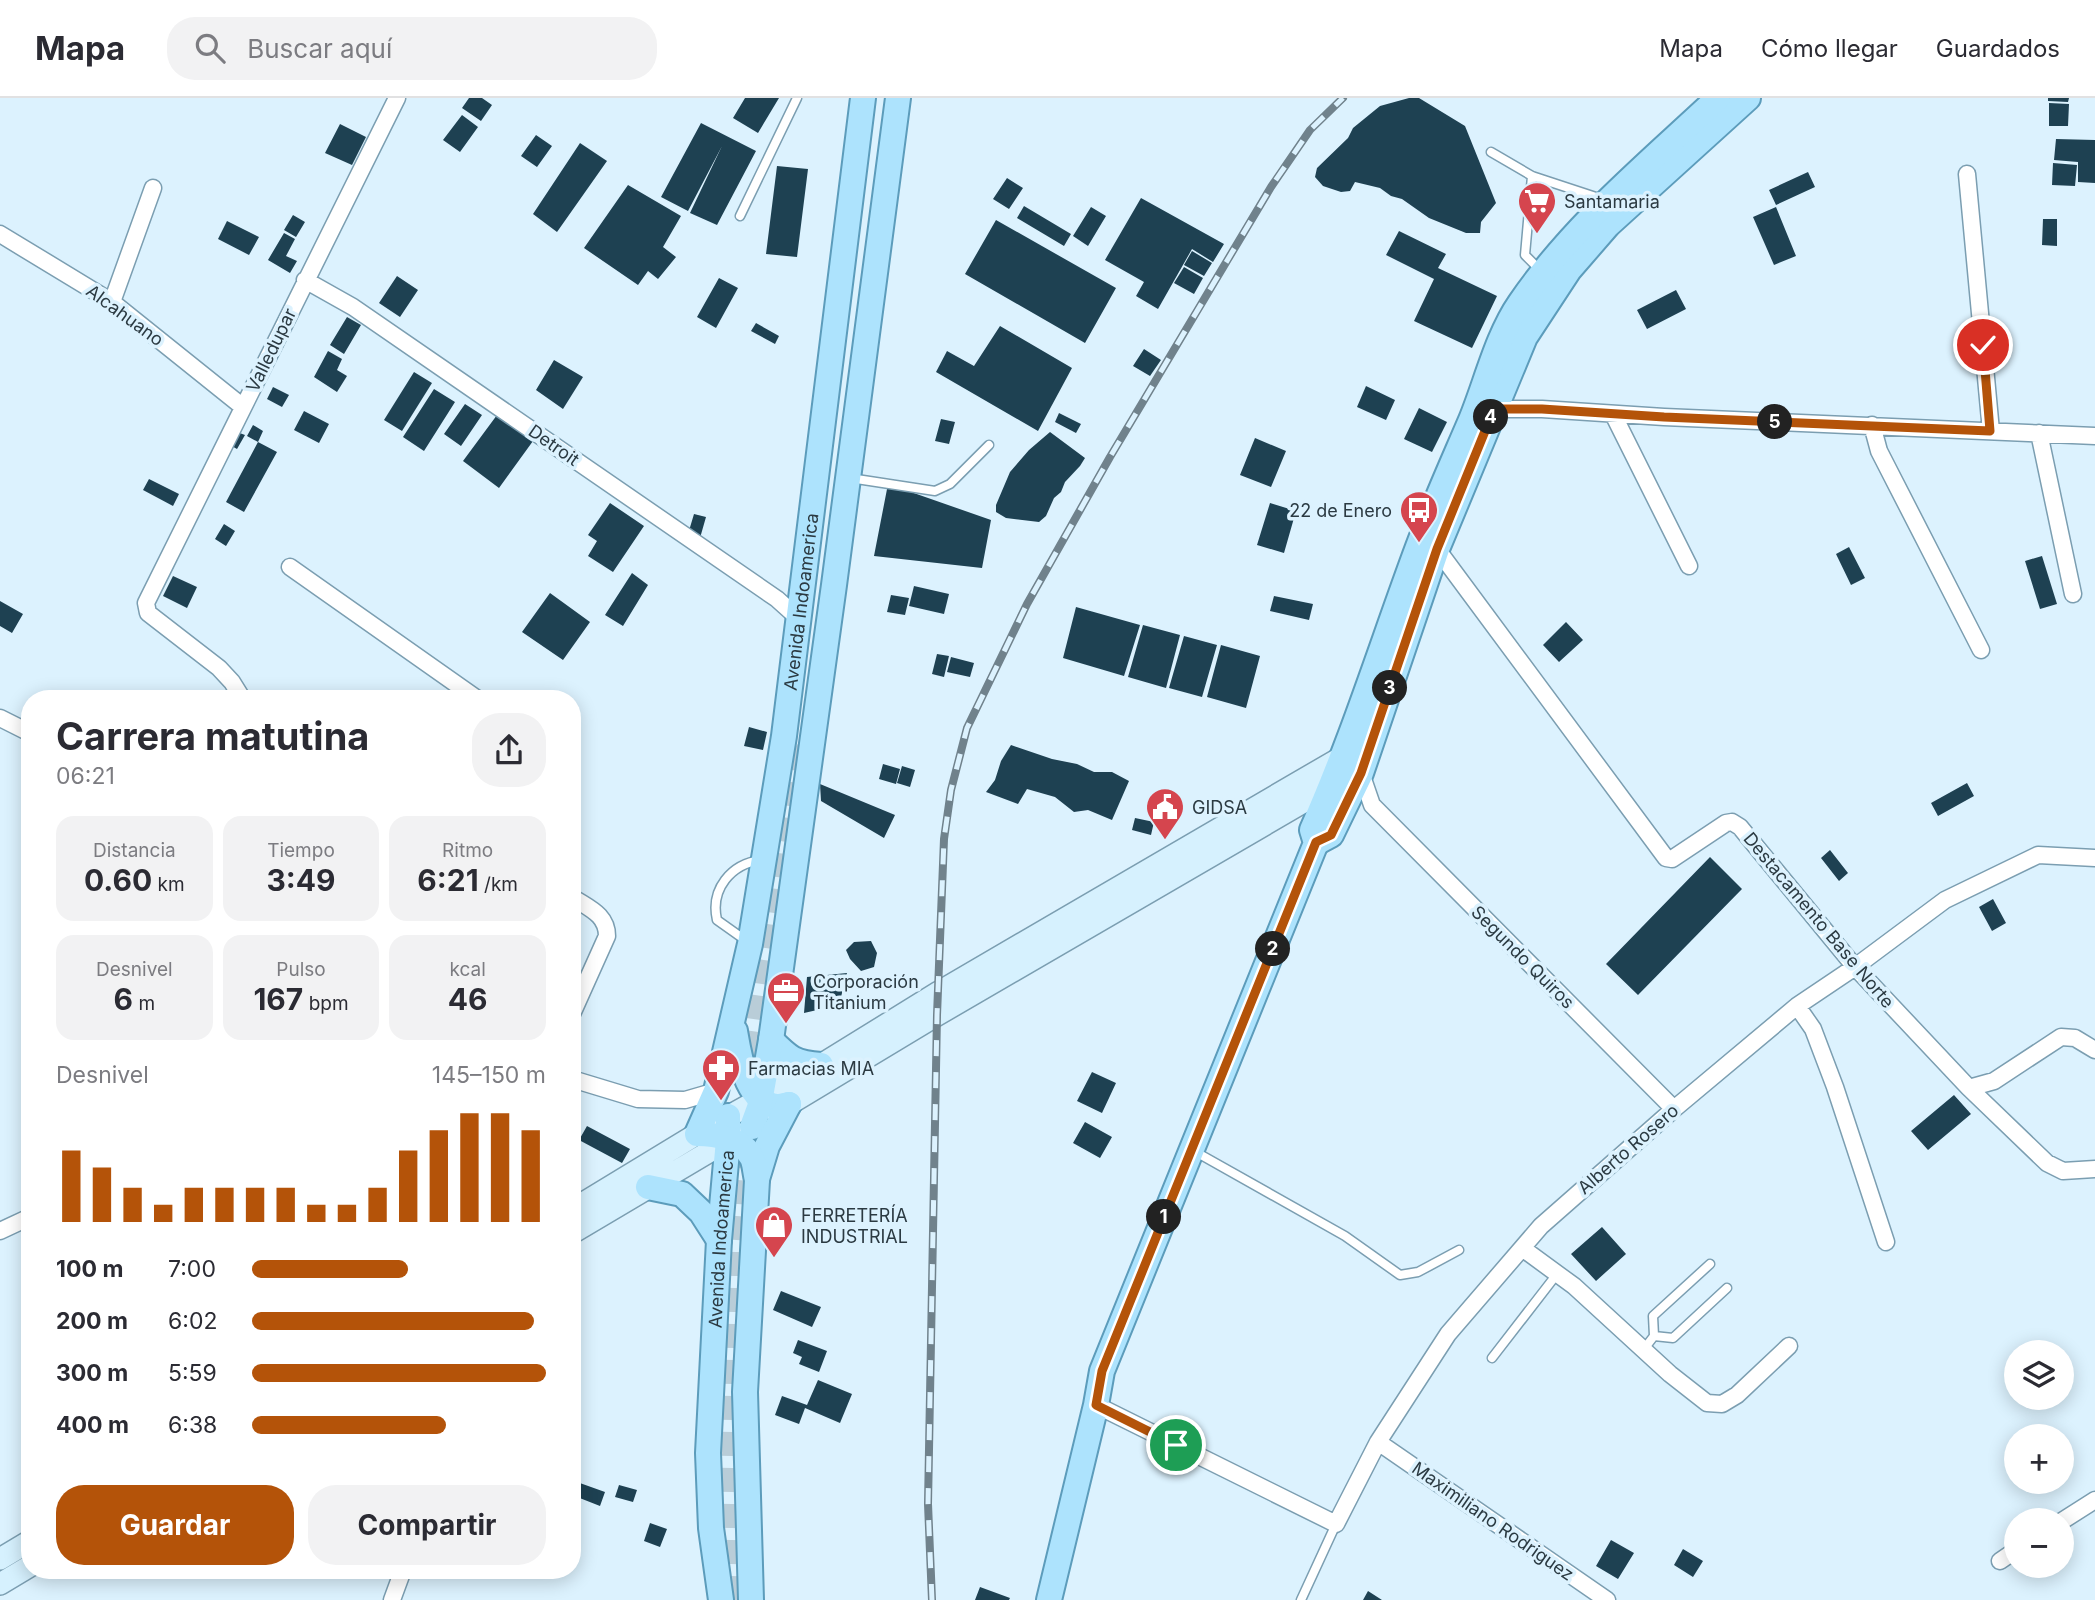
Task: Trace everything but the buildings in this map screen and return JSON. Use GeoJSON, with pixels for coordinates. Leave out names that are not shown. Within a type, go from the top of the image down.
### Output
{"type":"FeatureCollection","features":[{"type":"Feature","properties":{"kind":"main road","name":"Avenida Indoamerica"},"geometry":{"type":"LineString","coordinates":[[759,1098],[740,1061],[733,1020],[750,944],[784,736],[863,98]]}},
{"type":"Feature","properties":{"kind":"main road","name":"Avenida Indoamerica"},"geometry":{"type":"LineString","coordinates":[[752,1127],[759,1108],[771,1040],[898,98]]}},
{"type":"Feature","properties":{"kind":"main road"},"geometry":{"type":"LineString","coordinates":[[1049,1600],[1102,1371],[1316,842],[1331,835],[1361,773],[1485,409],[1485,377],[1518,306],[1542,273],[1586,221],[1718,98]]}},
{"type":"Feature","properties":{"kind":"main road"},"geometry":{"type":"LineString","coordinates":[[1351,798],[1342,757],[1419,544],[1485,409],[1525,337],[1569,270],[1608,225],[1748,98]]}},
{"type":"Feature","properties":{"kind":"main road"},"geometry":{"type":"LineString","coordinates":[[728,1128],[709,1134],[697,1134],[716,1091],[733,1020]]}},
{"type":"Feature","properties":{"kind":"main road"},"geometry":{"type":"LineString","coordinates":[[771,1040],[799,1064],[821,1065]]}},
{"type":"Feature","properties":{"kind":"main road"},"geometry":{"type":"LineString","coordinates":[[759,1098],[775,1106],[789,1104]]}},
{"type":"Feature","properties":{"kind":"main road"},"geometry":{"type":"LineString","coordinates":[[757,1180],[767,1146],[789,1104]]}},
{"type":"Feature","properties":{"kind":"main road","name":"Avenida Indoamerica"},"geometry":{"type":"LineString","coordinates":[[728,1128],[752,1158],[757,1180],[746,1392],[751,1600]]}},
{"type":"Feature","properties":{"kind":"main road","name":"Avenida Indoamerica"},"geometry":{"type":"LineString","coordinates":[[721,1600],[711,1528],[708,1453],[719,1240],[728,1128]]}},
{"type":"Feature","properties":{"kind":"main road"},"geometry":{"type":"LineString","coordinates":[[648,1187],[682,1195],[701,1212],[719,1240]]}},
{"type":"Feature","properties":{"kind":"street","name":"Valledupar"},"geometry":{"type":"LineString","coordinates":[[236,690],[219,668],[148,613],[146,603],[397,98]]}},
{"type":"Feature","properties":{"kind":"street"},"geometry":{"type":"LineString","coordinates":[[1967,174],[1990,431]]}},
{"type":"Feature","properties":{"kind":"street"},"geometry":{"type":"LineString","coordinates":[[112,302],[153,188]]}},
{"type":"Feature","properties":{"kind":"street","name":"Alcahuano"},"geometry":{"type":"LineString","coordinates":[[0,234],[112,302],[243,407]]}},
{"type":"Feature","properties":{"kind":"street","name":"Detroit"},"geometry":{"type":"LineString","coordinates":[[305,280],[354,307],[777,599],[797,617]]}},
{"type":"Feature","properties":{"kind":"street"},"geometry":{"type":"LineString","coordinates":[[1485,409],[1542,409],[2095,436]]}},
{"type":"Feature","properties":{"kind":"street"},"geometry":{"type":"LineString","coordinates":[[1612,414],[1689,566]]}},
{"type":"Feature","properties":{"kind":"street"},"geometry":{"type":"LineString","coordinates":[[1872,425],[1879,451],[1981,650]]}},
{"type":"Feature","properties":{"kind":"street"},"geometry":{"type":"LineString","coordinates":[[2039,433],[2073,594]]}},
{"type":"Feature","properties":{"kind":"street","name":"Destacamento Base Norte"},"geometry":{"type":"LineString","coordinates":[[1437,549],[1665,858],[1672,859],[1726,823],[1732,822],[1740,827],[1855,967],[1969,1088],[2047,1163],[2063,1171],[2095,1169]]}},
{"type":"Feature","properties":{"kind":"street"},"geometry":{"type":"LineString","coordinates":[[290,567],[465,690]]}},
{"type":"Feature","properties":{"kind":"street"},"geometry":{"type":"LineString","coordinates":[[0,718],[21,728]]}},
{"type":"Feature","properties":{"kind":"street"},"geometry":{"type":"LineString","coordinates":[[581,1228],[648,1187],[728,1128],[759,1098],[821,1065],[939,992],[1342,757],[1361,773]]}},
{"type":"Feature","properties":{"kind":"street"},"geometry":{"type":"LineString","coordinates":[[728,1128],[752,1127],[937,1015],[1351,798]]}},
{"type":"Feature","properties":{"kind":"street","name":"Segundo Quiros"},"geometry":{"type":"LineString","coordinates":[[1351,798],[1674,1109]]}},
{"type":"Feature","properties":{"kind":"street","name":"Alberto Rosero"},"geometry":{"type":"LineString","coordinates":[[1336,1524],[1378,1441],[1448,1334],[1541,1226],[1674,1109],[1797,1006],[1945,900],[2038,855],[2095,859]]}},
{"type":"Feature","properties":{"kind":"street"},"geometry":{"type":"LineString","coordinates":[[581,903],[601,916],[607,926],[607,936],[581,994]]}},
{"type":"Feature","properties":{"kind":"street"},"geometry":{"type":"LineString","coordinates":[[1797,1006],[1813,1030],[1835,1087],[1886,1242]]}},
{"type":"Feature","properties":{"kind":"street"},"geometry":{"type":"LineString","coordinates":[[1969,1088],[1994,1081],[2061,1037],[2075,1038],[2095,1050]]}},
{"type":"Feature","properties":{"kind":"street"},"geometry":{"type":"LineString","coordinates":[[581,1082],[638,1099],[685,1100],[716,1091]]}},
{"type":"Feature","properties":{"kind":"street"},"geometry":{"type":"LineString","coordinates":[[581,1205],[697,1134]]}},
{"type":"Feature","properties":{"kind":"street"},"geometry":{"type":"LineString","coordinates":[[0,1231],[21,1221]]}},
{"type":"Feature","properties":{"kind":"street"},"geometry":{"type":"LineString","coordinates":[[1522,1248],[1649,1343],[1707,1403],[1722,1404],[1737,1395],[1789,1346]]}},
{"type":"Feature","properties":{"kind":"street"},"geometry":{"type":"LineString","coordinates":[[1096,1405],[1336,1524]]}},
{"type":"Feature","properties":{"kind":"street","name":"Maximiliano Rodriguez"},"geometry":{"type":"LineString","coordinates":[[1378,1441],[1608,1600]]}},
{"type":"Feature","properties":{"kind":"street"},"geometry":{"type":"LineString","coordinates":[[2074,1513],[2095,1500]]}},
{"type":"Feature","properties":{"kind":"street"},"geometry":{"type":"LineString","coordinates":[[0,1559],[21,1546]]}},
{"type":"Feature","properties":{"kind":"street"},"geometry":{"type":"LineString","coordinates":[[2000,1560],[2004,1558]]}},
{"type":"Feature","properties":{"kind":"street"},"geometry":{"type":"LineString","coordinates":[[0,1584],[21,1571]]}},
{"type":"Feature","properties":{"kind":"street"},"geometry":{"type":"LineString","coordinates":[[392,1600],[400,1579]]}},
{"type":"Feature","properties":{"kind":"lane"},"geometry":{"type":"LineString","coordinates":[[740,216],[797,98]]}},
{"type":"Feature","properties":{"kind":"lane"},"geometry":{"type":"LineString","coordinates":[[1491,152],[1532,176],[1608,201]]}},
{"type":"Feature","properties":{"kind":"lane"},"geometry":{"type":"LineString","coordinates":[[1532,176],[1525,255],[1542,273]]}},
{"type":"Feature","properties":{"kind":"lane"},"geometry":{"type":"LineString","coordinates":[[847,478],[935,491],[950,484],[989,445]]}},
{"type":"Feature","properties":{"kind":"lane"},"geometry":{"type":"LineString","coordinates":[[750,944],[717,920],[715,909],[719,887],[734,869],[748,862],[764,860]]}},
{"type":"Feature","properties":{"kind":"lane"},"geometry":{"type":"LineString","coordinates":[[1191,1150],[1345,1236],[1400,1275],[1418,1272],[1460,1250]]}},
{"type":"Feature","properties":{"kind":"lane"},"geometry":{"type":"LineString","coordinates":[[1710,1264],[1653,1315],[1649,1343],[1673,1338],[1727,1288]]}},
{"type":"Feature","properties":{"kind":"lane"},"geometry":{"type":"LineString","coordinates":[[1492,1358],[1557,1274]]}},
{"type":"Feature","properties":{"kind":"lane","name":"Alberto Rosero"},"geometry":{"type":"LineString","coordinates":[[1301,1600],[1336,1524]]}},
{"type":"Feature","properties":{"kind":"tunnel"},"geometry":{"type":"LineString","coordinates":[[748,1091],[796,747],[784,736]]}},
{"type":"Feature","properties":{"kind":"tunnel"},"geometry":{"type":"LineString","coordinates":[[730,1600],[736,1250],[744,1130]]}},
{"type":"Feature","properties":{"kind":"railway"},"geometry":{"type":"LineString","coordinates":[[932,1600],[928,1504],[937,1015],[944,839],[951,790],[967,728],[1027,604],[1110,457],[1271,187],[1310,130],[1343,98]]}},
{"type":"Feature","properties":{"kind":"place","name":"Santamaria"},"geometry":{"type":"Point","coordinates":[1537,235]}},
{"type":"Feature","properties":{"kind":"place","name":"22 de Enero"},"geometry":{"type":"Point","coordinates":[1419,544]}},
{"type":"Feature","properties":{"kind":"place","name":"GIDSA"},"geometry":{"type":"Point","coordinates":[1165,841]}},
{"type":"Feature","properties":{"kind":"place","name":"Corporación Titanium"},"geometry":{"type":"Point","coordinates":[786,1025]}},
{"type":"Feature","properties":{"kind":"place","name":"Farmacias MIA"},"geometry":{"type":"Point","coordinates":[721,1102]}},
{"type":"Feature","properties":{"kind":"place","name":"FERRETERÍA INDUSTRIAL"},"geometry":{"type":"Point","coordinates":[774,1259]}},
{"type":"Feature","properties":{"kind":"route"},"geometry":{"type":"LineString","coordinates":[[1176,1445],[1096,1405],[1102,1371],[1316,842],[1331,835],[1361,773],[1437,549],[1494,409],[1542,409],[1990,431],[1983,345]]}}]}
